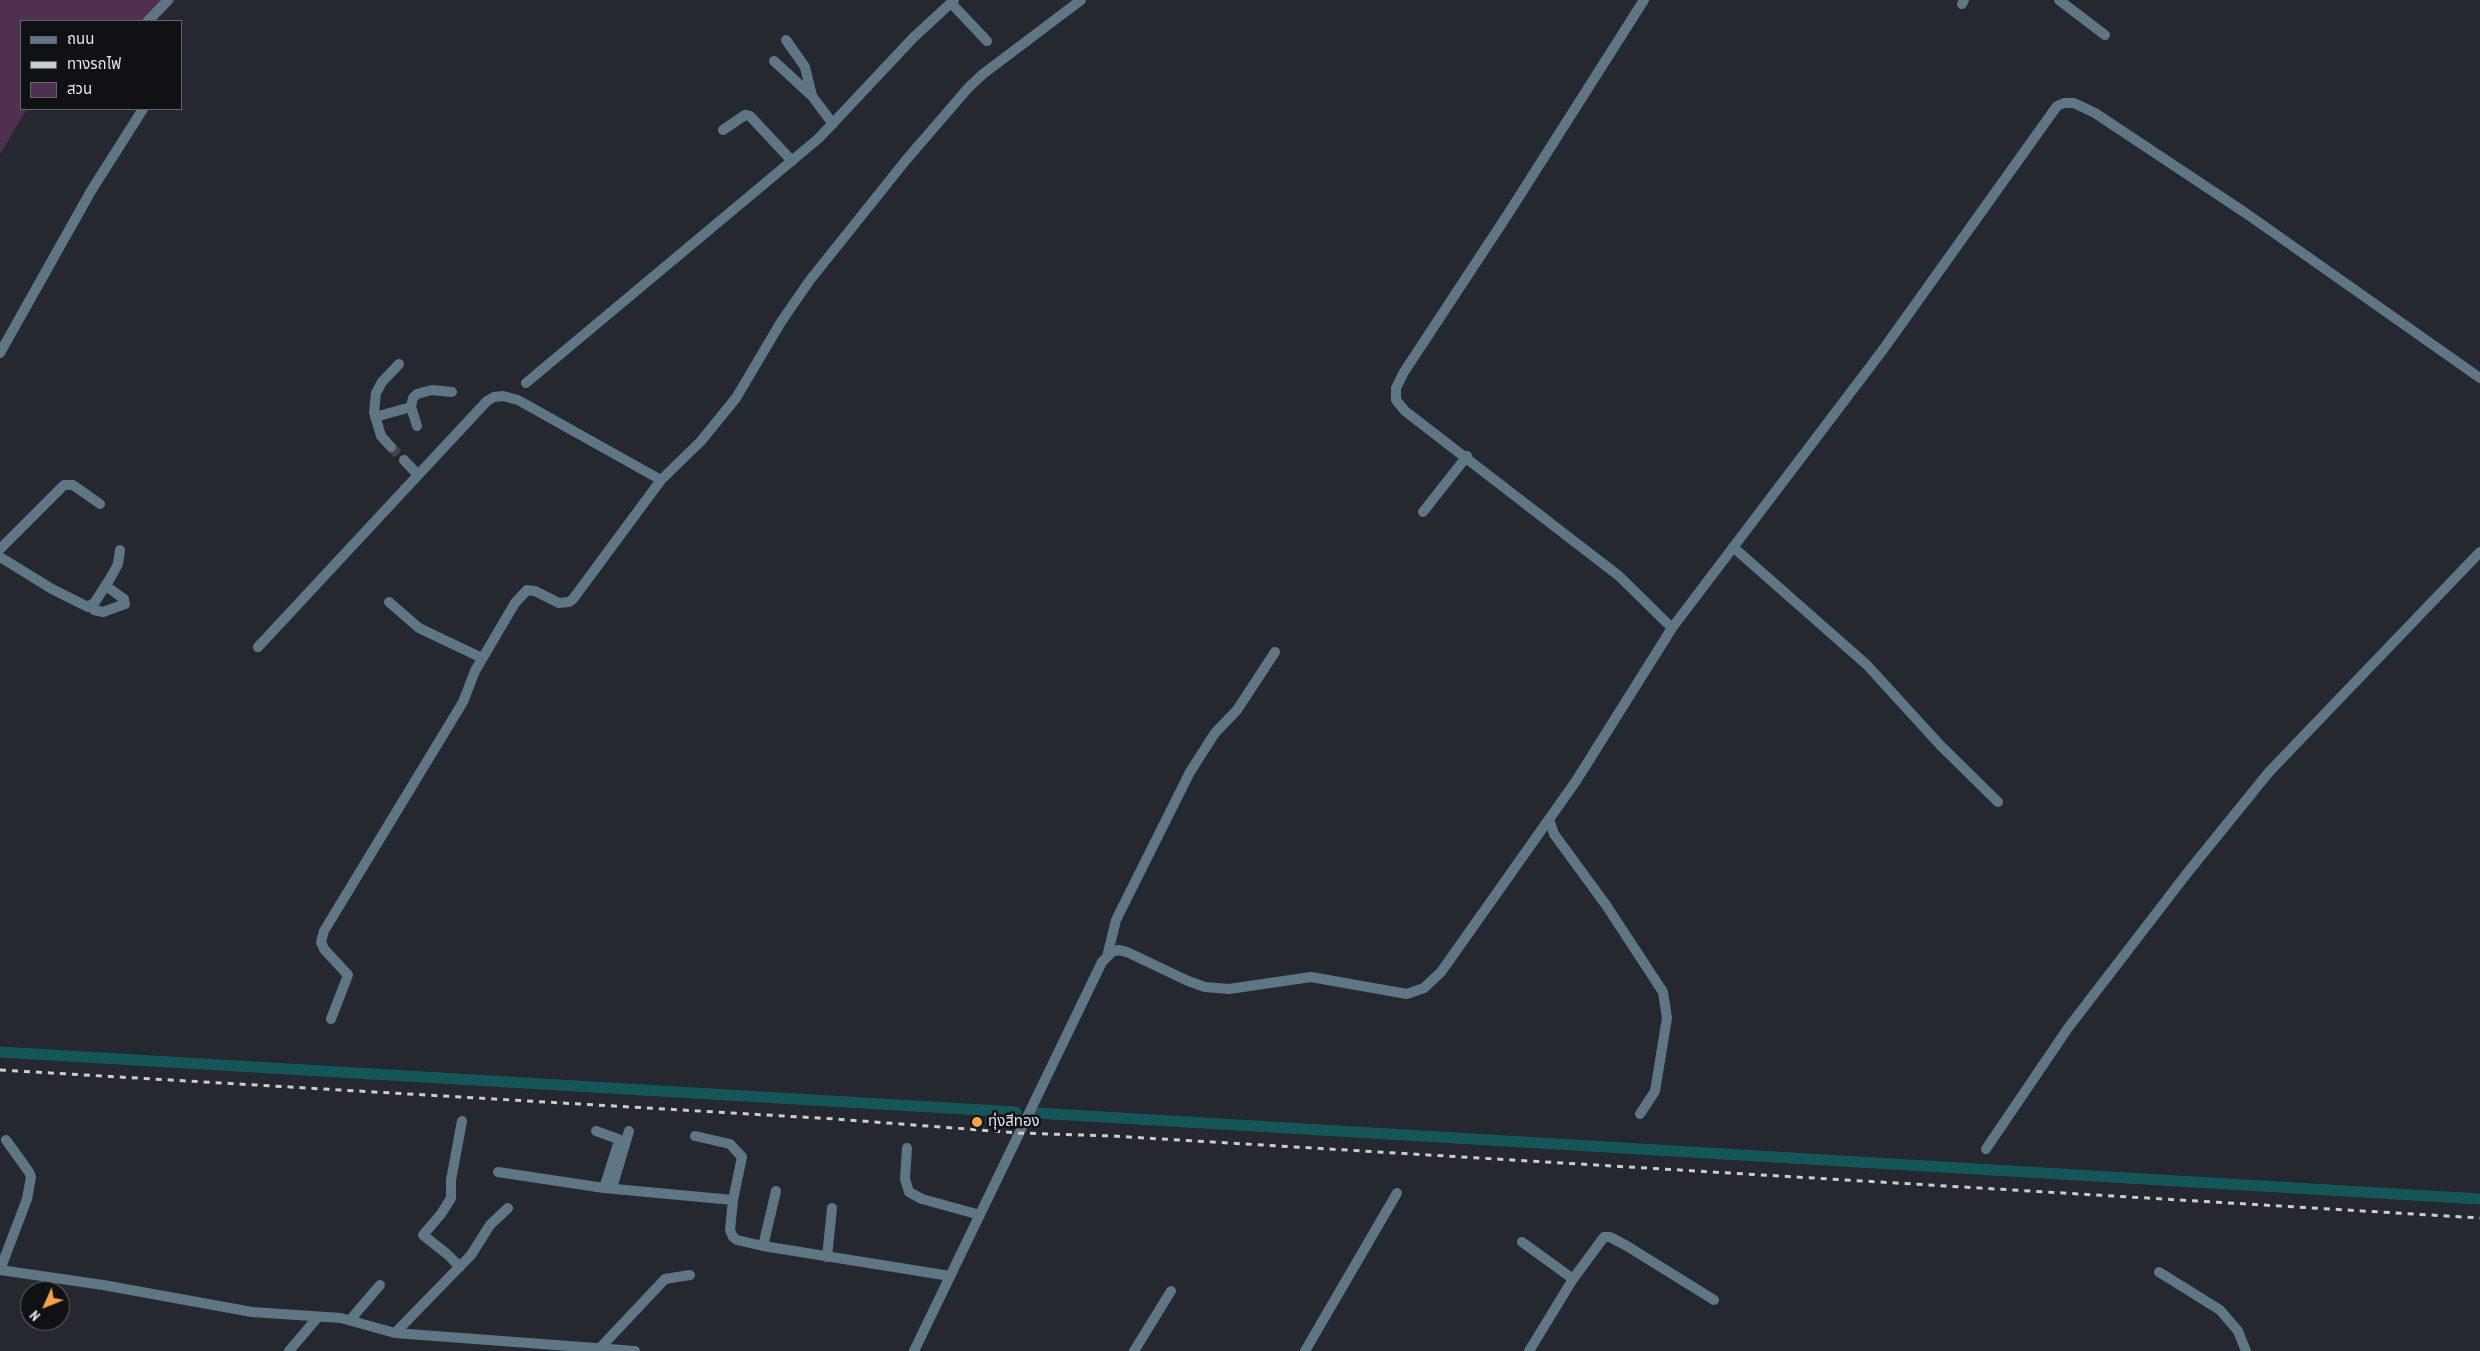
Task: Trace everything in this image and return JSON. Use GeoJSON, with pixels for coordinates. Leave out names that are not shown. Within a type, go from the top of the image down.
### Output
{"type":"FeatureCollection","features":[{"type":"Feature","properties":{"kind":"street"},"geometry":{"type":"LineString","coordinates":[[149,20],[168,0]]}},
{"type":"Feature","properties":{"kind":"street"},"geometry":{"type":"LineString","coordinates":[[331,1019],[348,975],[341,965],[324,949],[321,942],[324,931],[463,702],[482,658],[519,596],[527,590],[535,591],[559,603],[569,602],[573,599],[661,480],[701,441],[736,398],[780,322],[810,280],[906,160],[969,87],[983,74],[1081,0]]}},
{"type":"Feature","properties":{"kind":"street"},"geometry":{"type":"LineString","coordinates":[[1644,0],[1396,388],[1396,400],[1405,411],[1467,456],[1619,576],[1672,628]]}},
{"type":"Feature","properties":{"kind":"street"},"geometry":{"type":"LineString","coordinates":[[2059,0],[2105,35]]}},
{"type":"Feature","properties":{"kind":"street"},"geometry":{"type":"LineString","coordinates":[[526,383],[561,351],[792,161],[833,124],[913,38],[952,1],[987,41]]}},
{"type":"Feature","properties":{"kind":"street"},"geometry":{"type":"LineString","coordinates":[[786,40],[805,67],[812,96]]}},
{"type":"Feature","properties":{"kind":"street"},"geometry":{"type":"LineString","coordinates":[[774,61],[812,96],[833,124]]}},
{"type":"Feature","properties":{"kind":"street"},"geometry":{"type":"LineString","coordinates":[[914,1351],[1102,962],[1107,957],[1118,950],[1127,952],[1188,982],[1205,987],[1229,989],[1311,977],[1407,994],[1416,992],[1441,972],[1576,781],[1672,628],[1882,351],[2052,112],[2064,103],[2074,103],[2103,118],[2247,214],[2480,378]]}},
{"type":"Feature","properties":{"kind":"street"},"geometry":{"type":"LineString","coordinates":[[0,353],[91,192],[142,110]]}},
{"type":"Feature","properties":{"kind":"street"},"geometry":{"type":"LineString","coordinates":[[723,130],[745,115],[750,116],[792,161]]}},
{"type":"Feature","properties":{"kind":"street"},"geometry":{"type":"LineString","coordinates":[[391,447],[381,436],[375,417],[376,393],[382,382],[399,364]]}},
{"type":"Feature","properties":{"kind":"street"},"geometry":{"type":"LineString","coordinates":[[417,426],[410,407],[413,398],[424,391],[452,392]]}},
{"type":"Feature","properties":{"kind":"street"},"geometry":{"type":"LineString","coordinates":[[258,647],[487,401],[494,397],[503,396],[518,400],[661,480]]}},
{"type":"Feature","properties":{"kind":"street"},"geometry":{"type":"LineString","coordinates":[[375,417],[410,407]]}},
{"type":"Feature","properties":{"kind":"street"},"geometry":{"type":"LineString","coordinates":[[1423,512],[1467,456]]}},
{"type":"Feature","properties":{"kind":"street"},"geometry":{"type":"LineString","coordinates":[[404,460],[418,475]]}},
{"type":"Feature","properties":{"kind":"street"},"geometry":{"type":"LineString","coordinates":[[0,549],[64,485],[73,485],[100,504]]}},
{"type":"Feature","properties":{"kind":"street"},"geometry":{"type":"LineString","coordinates":[[1733,547],[1867,666],[1940,745],[1998,802]]}},
{"type":"Feature","properties":{"kind":"street"},"geometry":{"type":"LineString","coordinates":[[91,606],[106,586],[118,564],[120,550]]}},
{"type":"Feature","properties":{"kind":"street"},"geometry":{"type":"LineString","coordinates":[[1986,1149],[2074,1021],[2188,872],[2269,772],[2480,552]]}},
{"type":"Feature","properties":{"kind":"street"},"geometry":{"type":"LineString","coordinates":[[0,557],[72,601],[85,606],[91,606],[94,610],[103,612],[126,604],[124,599],[106,586]]}},
{"type":"Feature","properties":{"kind":"street"},"geometry":{"type":"LineString","coordinates":[[389,602],[419,628],[482,658]]}},
{"type":"Feature","properties":{"kind":"street"},"geometry":{"type":"LineString","coordinates":[[1107,957],[1116,920],[1190,772],[1215,733],[1237,710],[1275,652]]}},
{"type":"Feature","properties":{"kind":"street"},"geometry":{"type":"LineString","coordinates":[[1549,819],[1554,834],[1606,905],[1663,992],[1667,1018],[1655,1091],[1640,1114]]}},
{"type":"Feature","properties":{"kind":"street"},"geometry":{"type":"LineString","coordinates":[[460,1267],[447,1254],[426,1240],[422,1235],[441,1214],[451,1198],[451,1180],[462,1121]]}},
{"type":"Feature","properties":{"kind":"street"},"geometry":{"type":"LineString","coordinates":[[596,1131],[618,1139],[608,1188]]}},
{"type":"Feature","properties":{"kind":"street"},"geometry":{"type":"LineString","coordinates":[[608,1188],[629,1131]]}},
{"type":"Feature","properties":{"kind":"street"},"geometry":{"type":"LineString","coordinates":[[695,1136],[730,1144],[742,1157],[732,1200],[730,1230],[733,1236],[763,1246],[950,1276]]}},
{"type":"Feature","properties":{"kind":"street"},"geometry":{"type":"LineString","coordinates":[[6,1140],[31,1177],[27,1199],[0,1270],[103,1285],[252,1312],[350,1320],[395,1333],[635,1351]]}},
{"type":"Feature","properties":{"kind":"street"},"geometry":{"type":"LineString","coordinates":[[907,1148],[905,1179],[909,1192],[922,1199],[980,1215]]}},
{"type":"Feature","properties":{"kind":"street"},"geometry":{"type":"LineString","coordinates":[[498,1172],[608,1188],[732,1200]]}},
{"type":"Feature","properties":{"kind":"street"},"geometry":{"type":"LineString","coordinates":[[763,1246],[776,1190]]}},
{"type":"Feature","properties":{"kind":"street"},"geometry":{"type":"LineString","coordinates":[[1305,1351],[1397,1193]]}},
{"type":"Feature","properties":{"kind":"street"},"geometry":{"type":"LineString","coordinates":[[395,1333],[460,1267],[496,1218],[508,1208]]}},
{"type":"Feature","properties":{"kind":"street"},"geometry":{"type":"LineString","coordinates":[[827,1256],[832,1208]]}},
{"type":"Feature","properties":{"kind":"street"},"geometry":{"type":"LineString","coordinates":[[1529,1351],[1574,1279],[1604,1237],[1610,1237],[1714,1300]]}},
{"type":"Feature","properties":{"kind":"street"},"geometry":{"type":"LineString","coordinates":[[1522,1242],[1574,1279]]}},
{"type":"Feature","properties":{"kind":"street"},"geometry":{"type":"LineString","coordinates":[[2160,1272],[2220,1310],[2238,1331],[2246,1351]]}},
{"type":"Feature","properties":{"kind":"street"},"geometry":{"type":"LineString","coordinates":[[600,1348],[665,1280],[690,1275]]}},
{"type":"Feature","properties":{"kind":"street"},"geometry":{"type":"LineString","coordinates":[[350,1320],[380,1285]]}},
{"type":"Feature","properties":{"kind":"street"},"geometry":{"type":"LineString","coordinates":[[1134,1351],[1171,1291]]}},
{"type":"Feature","properties":{"kind":"street"},"geometry":{"type":"LineString","coordinates":[[289,1351],[318,1317]]}},
{"type":"Feature","properties":{"kind":"green space"},"geometry":{"type":"Polygon","coordinates":[[[0,0],[176,0],[157,20],[20,20],[20,110],[26,110],[0,154],[0,0]]]}},
{"type":"Feature","properties":{"kind":"waterway"},"geometry":{"type":"LineString","coordinates":[[0,1052],[1016,1112]]}},
{"type":"Feature","properties":{"kind":"waterway"},"geometry":{"type":"LineString","coordinates":[[1036,1113],[2480,1199]]}},
{"type":"Feature","properties":{"kind":"tunnel"},"geometry":{"type":"LineString","coordinates":[[391,447],[404,460]]}},
{"type":"Feature","properties":{"kind":"railway"},"geometry":{"type":"LineString","coordinates":[[0,1070],[835,1119],[1019,1133],[1112,1136],[2480,1218]]}},
{"type":"Feature","properties":{"kind":"place","name":"ทุ่งสีทอง"},"geometry":{"type":"Point","coordinates":[977,1122]}}]}
